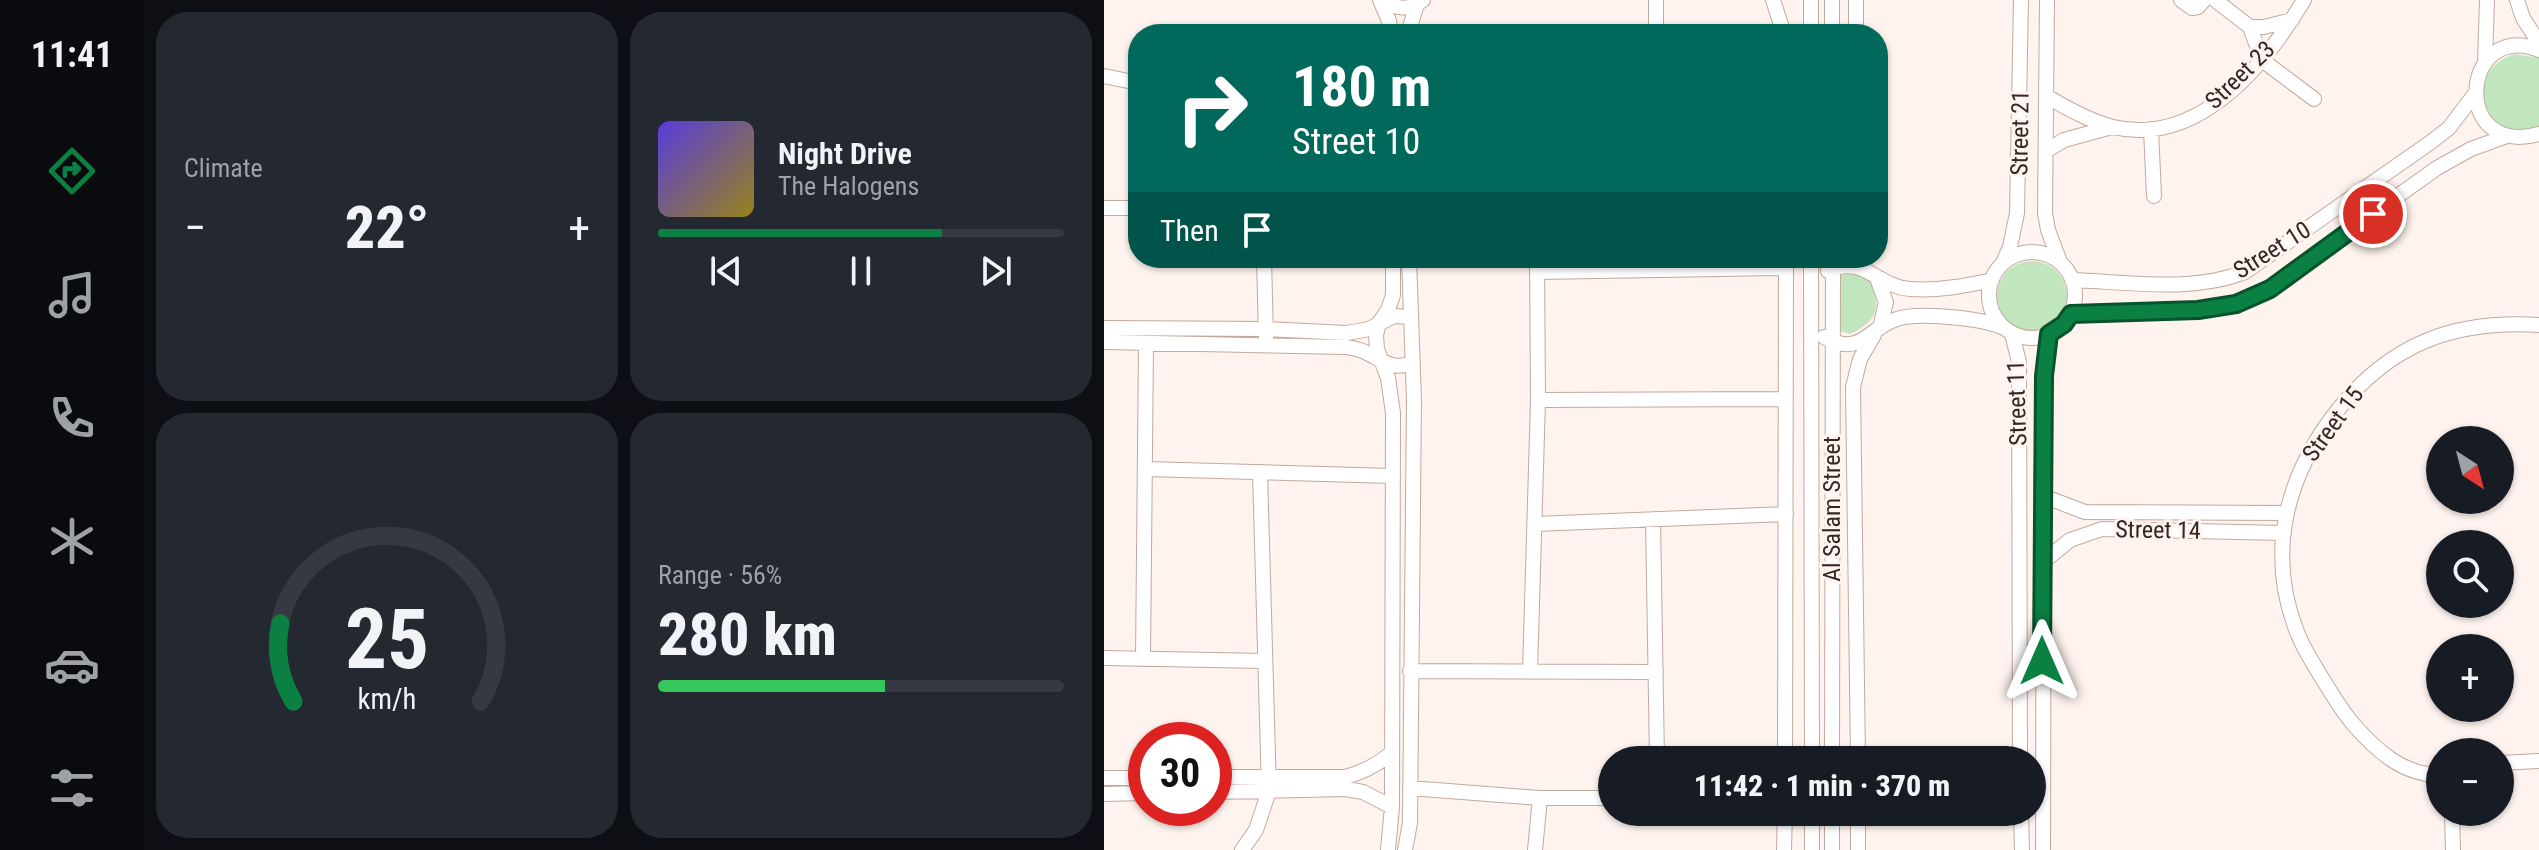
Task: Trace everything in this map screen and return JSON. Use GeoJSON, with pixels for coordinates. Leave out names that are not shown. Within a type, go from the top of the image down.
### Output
{"type":"FeatureCollection","features":[{"type":"Feature","properties":{"kind":"street"},"geometry":{"type":"LineString","coordinates":[[1381,0],[1404,8],[1420,2]]}},
{"type":"Feature","properties":{"kind":"street"},"geometry":{"type":"LineString","coordinates":[[1381,0],[1389,24]]}},
{"type":"Feature","properties":{"kind":"street"},"geometry":{"type":"LineString","coordinates":[[1656,0],[1656,24]]}},
{"type":"Feature","properties":{"kind":"street"},"geometry":{"type":"LineString","coordinates":[[1773,0],[1781,24]]}},
{"type":"Feature","properties":{"kind":"street"},"geometry":{"type":"LineString","coordinates":[[1811,0],[1811,24]]}},
{"type":"Feature","properties":{"kind":"street"},"geometry":{"type":"LineString","coordinates":[[1832,0],[1832,24]]}},
{"type":"Feature","properties":{"kind":"street"},"geometry":{"type":"LineString","coordinates":[[1856,0],[1856,24]]}},
{"type":"Feature","properties":{"kind":"street","name":"Street 21"},"geometry":{"type":"LineString","coordinates":[[2003,263],[2015,231],[2017,213],[2021,0]]}},
{"type":"Feature","properties":{"kind":"street","name":"Street 21"},"geometry":{"type":"LineString","coordinates":[[2047,0],[2045,213],[2052,247],[2060,262]]}},
{"type":"Feature","properties":{"kind":"street"},"geometry":{"type":"LineString","coordinates":[[2181,0],[2192,8],[2198,7],[2204,0]]}},
{"type":"Feature","properties":{"kind":"street"},"geometry":{"type":"LineString","coordinates":[[2215,0],[2250,27],[2262,60],[2314,99]]}},
{"type":"Feature","properties":{"kind":"street","name":"Street 23"},"geometry":{"type":"LineString","coordinates":[[2046,151],[2064,140],[2113,127],[2165,128],[2189,120],[2212,107],[2262,60],[2304,0]]}},
{"type":"Feature","properties":{"kind":"street","name":"Street 10"},"geometry":{"type":"LineString","coordinates":[[2072,280],[2189,284],[2208,283],[2245,272],[2449,128],[2474,95],[2475,84],[2485,63],[2487,0]]}},
{"type":"Feature","properties":{"kind":"street"},"geometry":{"type":"LineString","coordinates":[[2517,0],[2523,18],[2539,43]]}},
{"type":"Feature","properties":{"kind":"street"},"geometry":{"type":"LineString","coordinates":[[1412,24],[1420,2]]}},
{"type":"Feature","properties":{"kind":"street"},"geometry":{"type":"LineString","coordinates":[[2250,27],[2292,20]]}},
{"type":"Feature","properties":{"kind":"street"},"geometry":{"type":"LineString","coordinates":[[2485,63],[2500,50],[2510,47],[2539,50]]}},
{"type":"Feature","properties":{"kind":"street"},"geometry":{"type":"LineString","coordinates":[[1104,76],[1128,81]]}},
{"type":"Feature","properties":{"kind":"street"},"geometry":{"type":"LineString","coordinates":[[2474,95],[2479,113],[2491,127],[2507,136]]}},
{"type":"Feature","properties":{"kind":"street","name":"Street 23"},"geometry":{"type":"LineString","coordinates":[[2046,96],[2113,127]]}},
{"type":"Feature","properties":{"kind":"street"},"geometry":{"type":"LineString","coordinates":[[2151,129],[2154,196]]}},
{"type":"Feature","properties":{"kind":"street","name":"Street 10"},"geometry":{"type":"LineString","coordinates":[[2071,314],[2214,309],[2256,297],[2437,168],[2471,149],[2507,136],[2523,138],[2539,134]]}},
{"type":"Feature","properties":{"kind":"street"},"geometry":{"type":"LineString","coordinates":[[1104,208],[1128,208]]}},
{"type":"Feature","properties":{"kind":"street"},"geometry":{"type":"LineString","coordinates":[[1811,327],[1833,341],[1853,343],[1895,319],[1964,318],[2034,338],[2049,334],[2064,324],[2071,314],[2074,303],[2072,280],[2060,262],[2049,256],[2025,253],[2003,263],[1992,280],[1989,300],[1996,319],[2008,330]]}},
{"type":"Feature","properties":{"kind":"street"},"geometry":{"type":"LineString","coordinates":[[1264,268],[1266,346]]}},
{"type":"Feature","properties":{"kind":"street"},"geometry":{"type":"LineString","coordinates":[[1388,850],[1392,807],[1392,395],[1377,349],[1379,323],[1393,295],[1393,268]]}},
{"type":"Feature","properties":{"kind":"street"},"geometry":{"type":"LineString","coordinates":[[1405,850],[1410,823],[1414,400],[1409,268]]}},
{"type":"Feature","properties":{"kind":"street"},"geometry":{"type":"LineString","coordinates":[[1530,672],[1538,400],[1537,268]]}},
{"type":"Feature","properties":{"kind":"street"},"geometry":{"type":"LineString","coordinates":[[1785,746],[1786,268]]}},
{"type":"Feature","properties":{"kind":"street","name":"Al Salam Street"},"geometry":{"type":"LineString","coordinates":[[1811,268],[1812,746]]}},
{"type":"Feature","properties":{"kind":"street"},"geometry":{"type":"LineString","coordinates":[[1811,283],[1828,268]]}},
{"type":"Feature","properties":{"kind":"street","name":"Al Salam Street"},"geometry":{"type":"LineString","coordinates":[[1832,746],[1834,268]]}},
{"type":"Feature","properties":{"kind":"street"},"geometry":{"type":"LineString","coordinates":[[1870,268],[1896,287],[1910,289],[1951,288],[1992,280]]}},
{"type":"Feature","properties":{"kind":"street"},"geometry":{"type":"LineString","coordinates":[[1858,746],[1856,482],[1852,430],[1856,371],[1877,331],[1886,302],[1870,268]]}},
{"type":"Feature","properties":{"kind":"street"},"geometry":{"type":"LineString","coordinates":[[1104,328],[1347,333],[1369,329],[1394,316],[1409,317]]}},
{"type":"Feature","properties":{"kind":"street","name":"Street 15"},"geometry":{"type":"LineString","coordinates":[[2426,773],[2416,772],[2386,756],[2350,720],[2307,654],[2290,611],[2282,560],[2287,513],[2299,471],[2312,444],[2348,397],[2382,366],[2403,351],[2450,331],[2480,325],[2539,325]]}},
{"type":"Feature","properties":{"kind":"street","name":"Street 11"},"geometry":{"type":"LineString","coordinates":[[2008,330],[2019,362],[2020,746]]}},
{"type":"Feature","properties":{"kind":"street","name":"Street 11"},"geometry":{"type":"LineString","coordinates":[[2043,850],[2044,376],[2049,334]]}},
{"type":"Feature","properties":{"kind":"street"},"geometry":{"type":"LineString","coordinates":[[1104,342],[1359,348],[1396,367],[1411,363]]}},
{"type":"Feature","properties":{"kind":"street"},"geometry":{"type":"LineString","coordinates":[[1143,659],[1146,344]]}},
{"type":"Feature","properties":{"kind":"street"},"geometry":{"type":"LineString","coordinates":[[1538,400],[1786,399]]}},
{"type":"Feature","properties":{"kind":"street"},"geometry":{"type":"LineString","coordinates":[[1832,431],[1852,430]]}},
{"type":"Feature","properties":{"kind":"street"},"geometry":{"type":"LineString","coordinates":[[1145,469],[1393,476]]}},
{"type":"Feature","properties":{"kind":"street"},"geometry":{"type":"LineString","coordinates":[[1242,850],[1256,830],[1269,784],[1260,472]]}},
{"type":"Feature","properties":{"kind":"street","name":"Street 14"},"geometry":{"type":"LineString","coordinates":[[2043,496],[2085,512],[2287,513]]}},
{"type":"Feature","properties":{"kind":"street"},"geometry":{"type":"LineString","coordinates":[[1535,524],[1786,514]]}},
{"type":"Feature","properties":{"kind":"street"},"geometry":{"type":"LineString","coordinates":[[1653,519],[1657,746]]}},
{"type":"Feature","properties":{"kind":"street","name":"Street 14"},"geometry":{"type":"LineString","coordinates":[[2043,562],[2070,540],[2102,529],[2284,533]]}},
{"type":"Feature","properties":{"kind":"street"},"geometry":{"type":"LineString","coordinates":[[2019,629],[2042,629]]}},
{"type":"Feature","properties":{"kind":"street"},"geometry":{"type":"LineString","coordinates":[[1104,658],[1265,661]]}},
{"type":"Feature","properties":{"kind":"street"},"geometry":{"type":"LineString","coordinates":[[1410,671],[1656,672]]}},
{"type":"Feature","properties":{"kind":"street"},"geometry":{"type":"LineString","coordinates":[[1232,789],[1345,777],[1379,764],[1392,752]]}},
{"type":"Feature","properties":{"kind":"street"},"geometry":{"type":"LineString","coordinates":[[2514,762],[2539,761]]}},
{"type":"Feature","properties":{"kind":"street"},"geometry":{"type":"LineString","coordinates":[[1104,778],[1128,778]]}},
{"type":"Feature","properties":{"kind":"street"},"geometry":{"type":"LineString","coordinates":[[1232,779],[1346,789],[1378,798],[1392,807]]}},
{"type":"Feature","properties":{"kind":"street"},"geometry":{"type":"LineString","coordinates":[[1410,788],[1540,798],[1598,798]]}},
{"type":"Feature","properties":{"kind":"street"},"geometry":{"type":"LineString","coordinates":[[1104,794],[1128,793]]}},
{"type":"Feature","properties":{"kind":"street"},"geometry":{"type":"LineString","coordinates":[[1535,850],[1540,798]]}},
{"type":"Feature","properties":{"kind":"street"},"geometry":{"type":"LineString","coordinates":[[1784,850],[1785,826]]}},
{"type":"Feature","properties":{"kind":"street"},"geometry":{"type":"LineString","coordinates":[[1812,826],[1812,850]]}},
{"type":"Feature","properties":{"kind":"street"},"geometry":{"type":"LineString","coordinates":[[1832,826],[1832,850]]}},
{"type":"Feature","properties":{"kind":"street"},"geometry":{"type":"LineString","coordinates":[[1858,826],[1858,850]]}},
{"type":"Feature","properties":{"kind":"street"},"geometry":{"type":"LineString","coordinates":[[2021,826],[2022,850]]}},
{"type":"Feature","properties":{"kind":"street"},"geometry":{"type":"LineString","coordinates":[[2452,826],[2453,850]]}},
{"type":"Feature","properties":{"kind":"green space"},"geometry":{"type":"Polygon","coordinates":[[[2515,54],[2539,58],[2539,126],[2520,130],[2504,126],[2492,117],[2485,104],[2483,90],[2487,75],[2497,63],[2515,54]]]}},
{"type":"Feature","properties":{"kind":"green space"},"geometry":{"type":"Polygon","coordinates":[[[2039,261],[2061,276],[2067,296],[2065,310],[2057,321],[2046,329],[2025,331],[2007,321],[1999,310],[1997,289],[2007,271],[2018,263],[2039,261]]]}},
{"type":"Feature","properties":{"kind":"green space"},"geometry":{"type":"Polygon","coordinates":[[[1855,274],[1871,282],[1876,307],[1866,325],[1850,334],[1840,331],[1839,275],[1855,274]]]}},
{"type":"Feature","properties":{"kind":"route"},"geometry":{"type":"LineString","coordinates":[[2042,661],[2044,376],[2049,334],[2064,324],[2071,314],[2214,309],[2256,297],[2373,214]]}}]}
